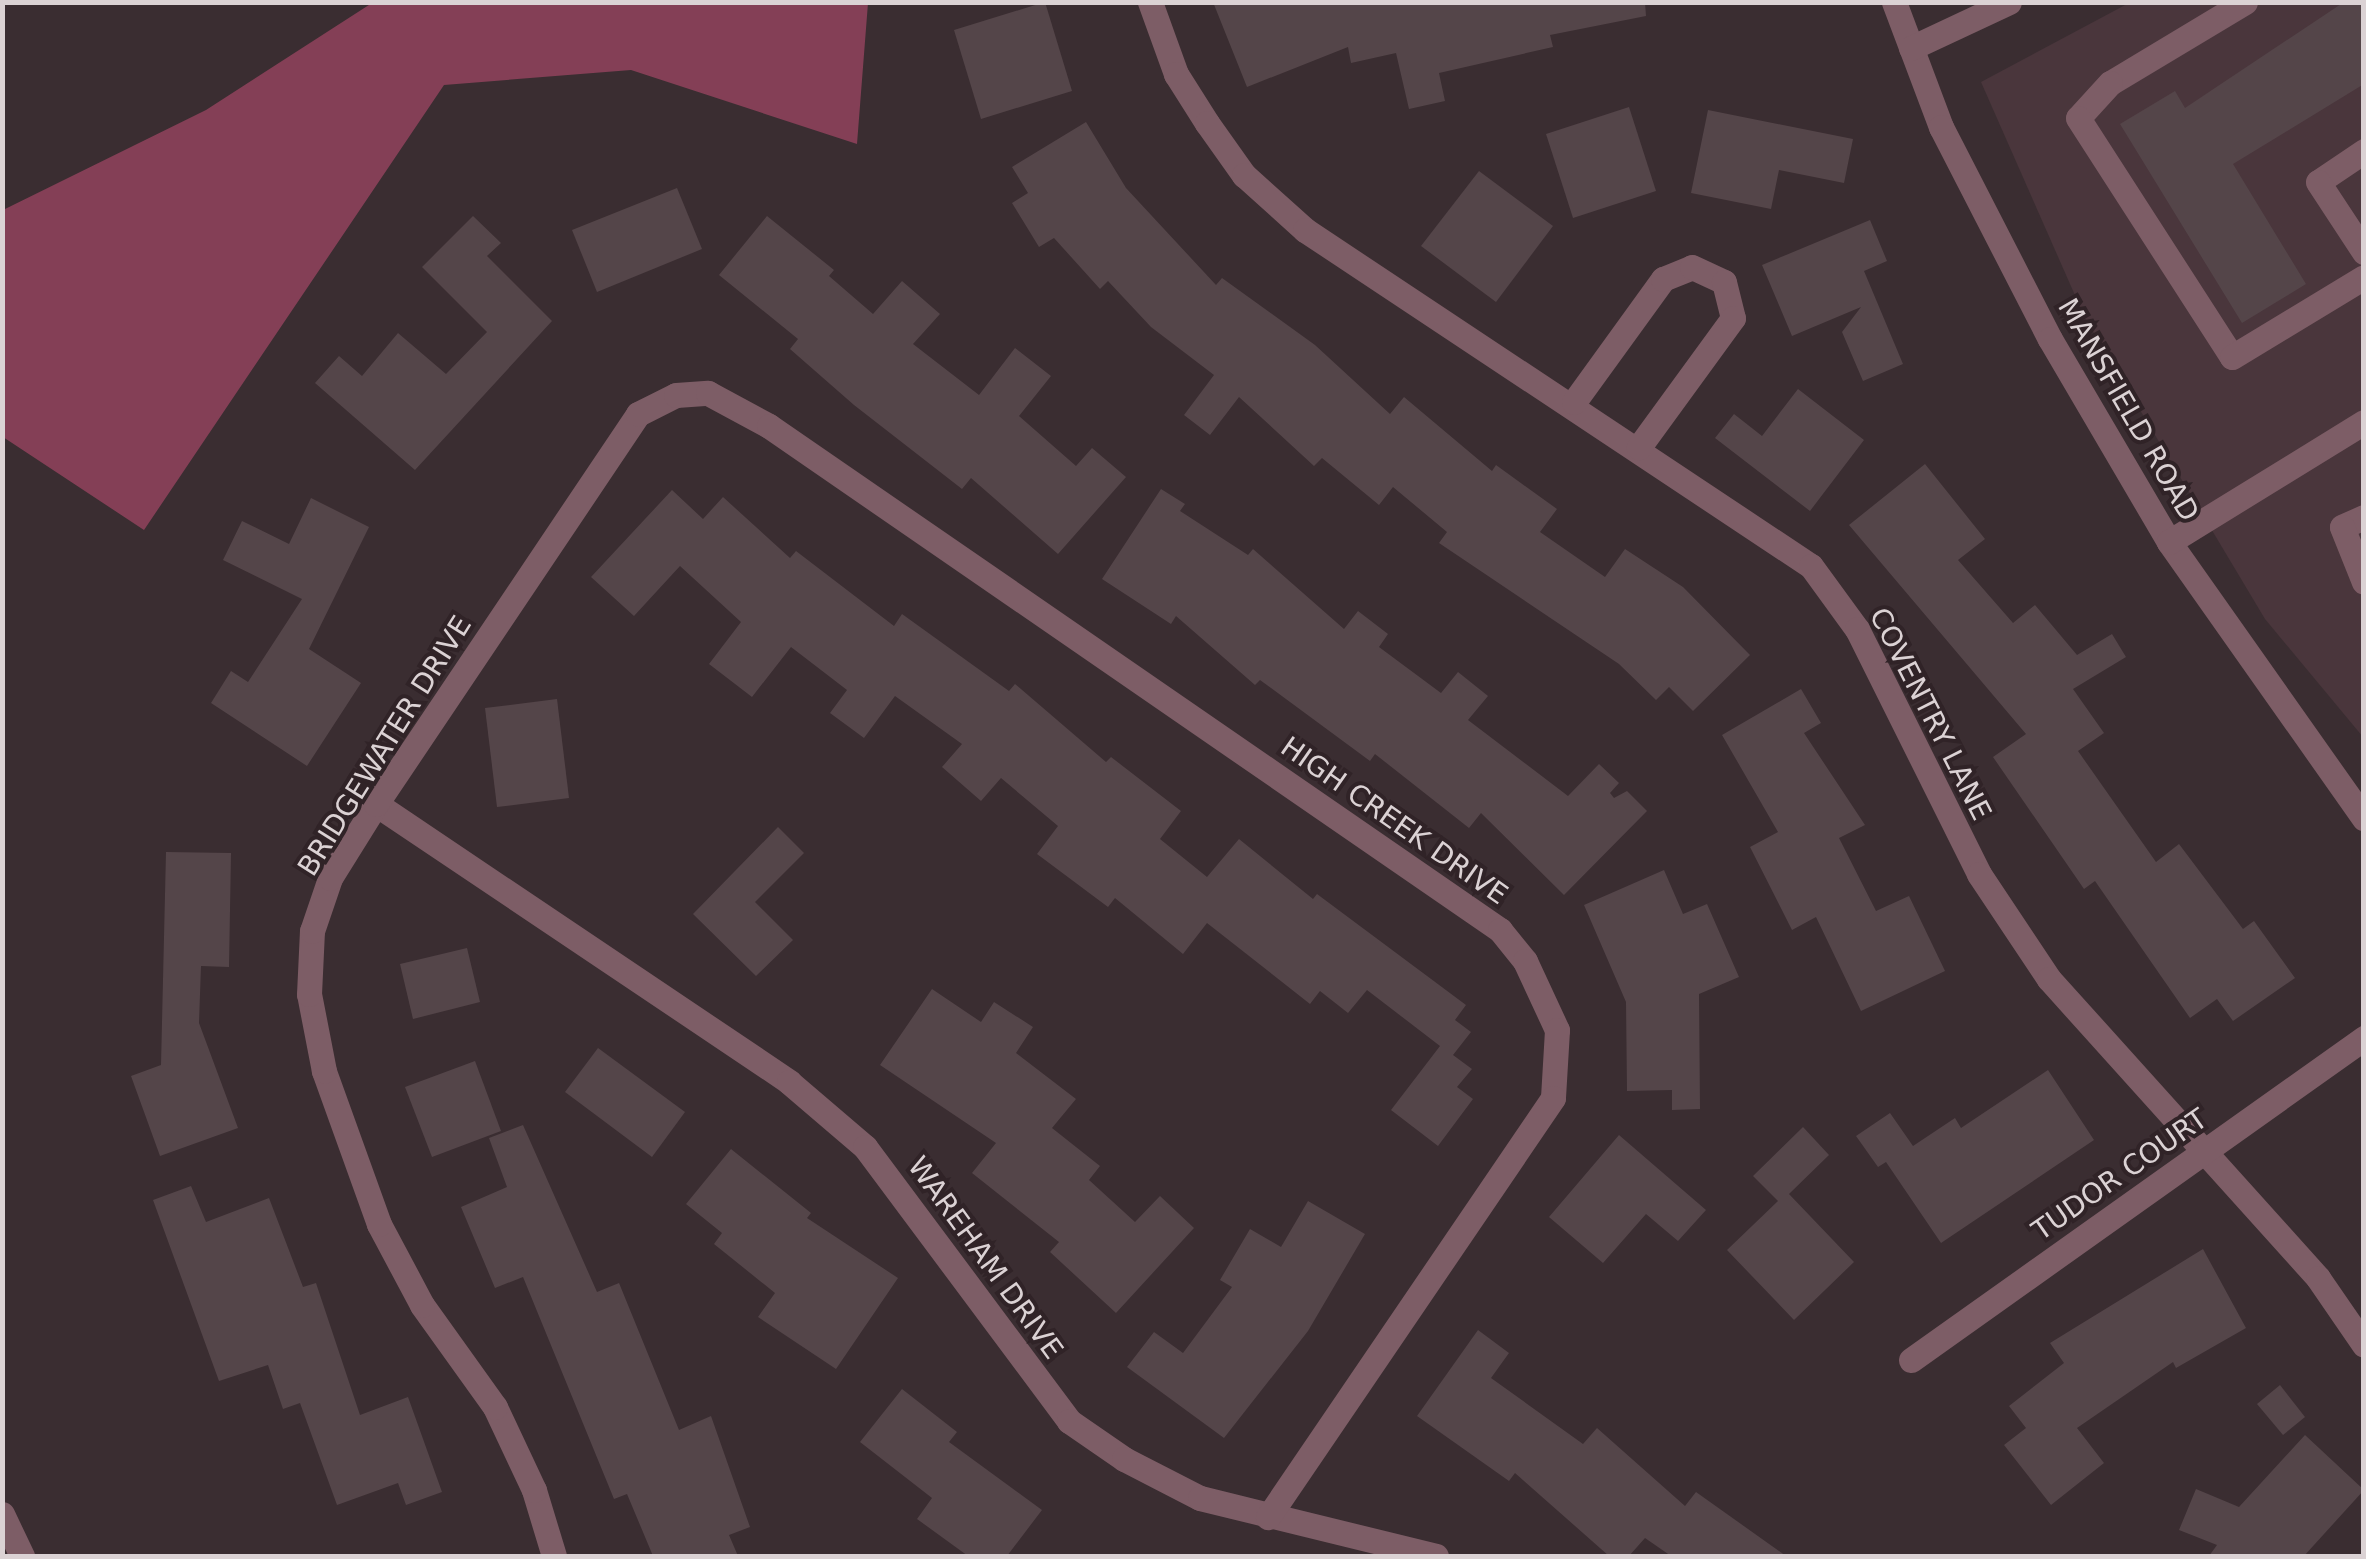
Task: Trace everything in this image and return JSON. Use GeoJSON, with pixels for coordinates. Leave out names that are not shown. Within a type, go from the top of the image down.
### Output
{"type":"FeatureCollection","features":[{"type":"Feature","properties":{"kind":"street","name":"COVENTRY LANE"},"geometry":{"type":"LineString","coordinates":[[1150,2],[1176,74],[1244,175],[1305,230],[1574,402],[1811,566],[1856,629],[1979,874],[2049,979],[2318,1278],[2364,1346]]}},
{"type":"Feature","properties":{"kind":"street","name":"MANSFIELD ROAD"},"geometry":{"type":"LineString","coordinates":[[1894,2],[1941,127],[2050,339],[2170,542],[2364,818]]}},
{"type":"Feature","properties":{"kind":"street"},"geometry":{"type":"LineString","coordinates":[[1911,48],[2009,2]]}},
{"type":"Feature","properties":{"kind":"street"},"geometry":{"type":"LineString","coordinates":[[2245,2],[2110,83],[2078,118],[2232,357],[2364,277]]}},
{"type":"Feature","properties":{"kind":"street"},"geometry":{"type":"LineString","coordinates":[[2364,151],[2318,182],[2364,252]]}},
{"type":"Feature","properties":{"kind":"street"},"geometry":{"type":"LineString","coordinates":[[1574,402],[1663,279],[1692,267],[1724,282],[1732,318],[1639,447]]}},
{"type":"Feature","properties":{"kind":"street","name":"HIGH CREEK DRIVE"},"geometry":{"type":"LineString","coordinates":[[676,395],[708,393],[769,426],[1500,930],[1526,962],[1557,1030],[1560,1064],[1552,1098],[1268,1517]]}},
{"type":"Feature","properties":{"kind":"street","name":"BRIDGEWATER DRIVE"},"geometry":{"type":"LineString","coordinates":[[554,1556],[534,1490],[495,1407],[422,1305],[379,1224],[324,1072],[310,994],[312,932],[330,878],[376,804],[638,414],[676,395]]}},
{"type":"Feature","properties":{"kind":"street"},"geometry":{"type":"LineString","coordinates":[[2170,542],[2364,422]]}},
{"type":"Feature","properties":{"kind":"street"},"geometry":{"type":"LineString","coordinates":[[2364,517],[2342,527],[2364,582]]}},
{"type":"Feature","properties":{"kind":"street","name":"WAREHAM DRIVE"},"geometry":{"type":"LineString","coordinates":[[376,804],[789,1082],[865,1147],[1069,1421],[1124,1459],[1200,1498],[1436,1556]]}},
{"type":"Feature","properties":{"kind":"street","name":"TUDOR COURT"},"geometry":{"type":"LineString","coordinates":[[1911,1360],[2364,1038]]}},
{"type":"Feature","properties":{"kind":"street"},"geometry":{"type":"LineString","coordinates":[[2,1514],[22,1556]]}},
{"type":"Feature","properties":{"kind":"shaded area"},"geometry":{"type":"Polygon","coordinates":[[[372,3],[868,3],[857,144],[631,70],[444,85],[144,530],[3,437],[3,210],[206,110],[372,3]]]}},
{"type":"Feature","properties":{"kind":"shaded area"},"geometry":{"type":"Polygon","coordinates":[[[2129,3],[2363,3],[2363,737],[2265,619],[2085,318],[1981,82],[2129,3]]]}},
{"type":"Feature","properties":{"kind":"building"},"geometry":{"type":"Polygon","coordinates":[[[1045,2],[1072,91],[981,119],[954,30],[1045,2]]]}},
{"type":"Feature","properties":{"kind":"building"},"geometry":{"type":"Polygon","coordinates":[[[1213,2],[1645,2],[1646,16],[1550,35],[1553,47],[1439,73],[1445,101],[1409,109],[1396,53],[1351,63],[1348,47],[1247,87],[1213,2]]]}},
{"type":"Feature","properties":{"kind":"building"},"geometry":{"type":"Polygon","coordinates":[[[2344,2],[2364,2],[2364,84],[2233,164],[2306,284],[2242,323],[2120,124],[2175,91],[2185,108],[2344,2]]]}},
{"type":"Feature","properties":{"kind":"building"},"geometry":{"type":"Polygon","coordinates":[[[1629,107],[1656,191],[1573,218],[1546,134],[1629,107]]]}},
{"type":"Feature","properties":{"kind":"building"},"geometry":{"type":"Polygon","coordinates":[[[1708,110],[1853,139],[1844,183],[1779,170],[1771,209],[1691,193],[1708,110]]]}},
{"type":"Feature","properties":{"kind":"building"},"geometry":{"type":"Polygon","coordinates":[[[1086,122],[1126,188],[1216,285],[1222,278],[1315,345],[1390,414],[1404,397],[1492,471],[1496,465],[1557,509],[1540,532],[1605,577],[1625,549],[1683,587],[1750,655],[1693,711],[1669,687],[1656,700],[1619,664],[1439,543],[1447,532],[1393,487],[1379,505],[1322,458],[1314,466],[1239,397],[1210,435],[1184,415],[1214,375],[1151,327],[1108,281],[1100,289],[1054,238],[1039,247],[1012,203],[1028,193],[1012,167],[1086,122]]]}},
{"type":"Feature","properties":{"kind":"building"},"geometry":{"type":"Polygon","coordinates":[[[1479,171],[1553,226],[1496,302],[1421,246],[1479,171]]]}},
{"type":"Feature","properties":{"kind":"building"},"geometry":{"type":"Polygon","coordinates":[[[677,188],[702,249],[597,292],[572,230],[677,188]]]}},
{"type":"Feature","properties":{"kind":"building"},"geometry":{"type":"Polygon","coordinates":[[[473,216],[501,243],[487,256],[552,321],[415,470],[315,383],[339,356],[362,376],[398,333],[446,374],[487,332],[422,267],[473,216]]]}},
{"type":"Feature","properties":{"kind":"building"},"geometry":{"type":"Polygon","coordinates":[[[767,216],[834,270],[829,276],[873,314],[902,281],[940,314],[913,344],[979,395],[1015,348],[1051,376],[1019,416],[1076,466],[1092,448],[1126,477],[1058,554],[971,478],[962,489],[854,405],[790,349],[798,339],[719,275],[767,216]]]}},
{"type":"Feature","properties":{"kind":"building"},"geometry":{"type":"Polygon","coordinates":[[[1870,220],[1887,261],[1864,271],[1903,364],[1863,381],[1842,332],[1861,307],[1792,336],[1762,265],[1870,220]]]}},
{"type":"Feature","properties":{"kind":"building"},"geometry":{"type":"Polygon","coordinates":[[[1798,389],[1864,440],[1810,511],[1715,438],[1734,414],[1762,436],[1798,389]]]}},
{"type":"Feature","properties":{"kind":"building"},"geometry":{"type":"Polygon","coordinates":[[[1925,464],[1985,539],[1958,560],[2013,623],[2035,605],[2077,655],[2112,634],[2126,657],[2073,689],[2104,733],[2078,751],[2156,862],[2179,844],[2243,929],[2254,921],[2295,978],[2233,1021],[2217,999],[2190,1018],[2095,881],[2084,889],[1993,757],[2026,734],[1849,525],[1925,464]]]}},
{"type":"Feature","properties":{"kind":"building"},"geometry":{"type":"Polygon","coordinates":[[[1161,489],[1185,504],[1180,511],[1248,555],[1253,549],[1344,629],[1358,611],[1388,634],[1379,647],[1441,693],[1458,672],[1488,696],[1468,720],[1568,796],[1599,764],[1619,783],[1610,793],[1614,798],[1627,791],[1647,811],[1564,895],[1481,813],[1469,828],[1375,754],[1370,761],[1260,680],[1255,685],[1176,616],[1171,624],[1102,579],[1161,489]]]}},
{"type":"Feature","properties":{"kind":"building"},"geometry":{"type":"Polygon","coordinates":[[[672,490],[703,519],[723,497],[790,558],[796,551],[894,626],[902,614],[1009,691],[1015,684],[1106,762],[1111,757],[1181,811],[1160,839],[1207,877],[1239,839],[1313,899],[1317,894],[1466,1005],[1455,1020],[1471,1032],[1453,1055],[1472,1069],[1457,1087],[1473,1099],[1438,1146],[1391,1110],[1440,1046],[1367,990],[1348,1013],[1320,991],[1310,1004],[1207,923],[1183,954],[1115,898],[1108,907],[1037,854],[1058,826],[1001,778],[981,801],[942,767],[962,744],[895,696],[864,738],[830,713],[847,690],[791,647],[752,697],[709,664],[741,622],[680,566],[634,616],[591,577],[672,490]]]}},
{"type":"Feature","properties":{"kind":"building"},"geometry":{"type":"Polygon","coordinates":[[[311,498],[369,527],[309,649],[361,683],[307,766],[211,703],[231,671],[248,682],[302,599],[223,560],[242,521],[289,544],[311,498]]]}},
{"type":"Feature","properties":{"kind":"building"},"geometry":{"type":"Polygon","coordinates":[[[1801,689],[1821,723],[1804,733],[1865,825],[1839,838],[1876,911],[1909,896],[1945,971],[1861,1011],[1816,917],[1792,930],[1750,847],[1778,832],[1722,735],[1801,689]]]}},
{"type":"Feature","properties":{"kind":"building"},"geometry":{"type":"Polygon","coordinates":[[[557,699],[569,798],[497,807],[485,708],[557,699]]]}},
{"type":"Feature","properties":{"kind":"building"},"geometry":{"type":"Polygon","coordinates":[[[778,827],[804,853],[755,902],[793,940],[756,976],[693,914],[778,827]]]}},
{"type":"Feature","properties":{"kind":"building"},"geometry":{"type":"Polygon","coordinates":[[[166,852],[231,853],[229,967],[201,966],[199,1023],[238,1128],[160,1156],[131,1076],[161,1065],[166,852]]]}},
{"type":"Feature","properties":{"kind":"building"},"geometry":{"type":"Polygon","coordinates":[[[1664,870],[1683,914],[1707,904],[1739,977],[1699,994],[1700,1109],[1672,1110],[1672,1090],[1627,1091],[1626,1002],[1584,905],[1664,870]]]}},
{"type":"Feature","properties":{"kind":"building"},"geometry":{"type":"Polygon","coordinates":[[[467,948],[480,1002],[413,1019],[400,964],[467,948]]]}},
{"type":"Feature","properties":{"kind":"building"},"geometry":{"type":"Polygon","coordinates":[[[932,989],[981,1022],[994,1002],[1033,1027],[1016,1053],[1076,1099],[1052,1128],[1100,1166],[1089,1180],[1135,1222],[1160,1196],[1194,1228],[1116,1313],[1050,1252],[1059,1242],[972,1173],[996,1143],[880,1065],[932,989]]]}},
{"type":"Feature","properties":{"kind":"building"},"geometry":{"type":"Polygon","coordinates":[[[598,1048],[685,1112],[652,1157],[565,1092],[598,1048]]]}},
{"type":"Feature","properties":{"kind":"building"},"geometry":{"type":"Polygon","coordinates":[[[475,1061],[501,1131],[432,1157],[405,1087],[475,1061]]]}},
{"type":"Feature","properties":{"kind":"building"},"geometry":{"type":"Polygon","coordinates":[[[2048,1070],[2094,1140],[1941,1243],[1886,1162],[1878,1167],[1856,1136],[1890,1113],[1913,1146],[1955,1118],[1961,1128],[2048,1070]]]}},
{"type":"Feature","properties":{"kind":"building"},"geometry":{"type":"Polygon","coordinates":[[[523,1125],[597,1292],[619,1283],[679,1430],[711,1416],[750,1527],[729,1535],[738,1556],[653,1556],[627,1494],[614,1499],[523,1277],[495,1288],[461,1207],[507,1187],[489,1138],[523,1125]]]}},
{"type":"Feature","properties":{"kind":"building"},"geometry":{"type":"Polygon","coordinates":[[[1803,1127],[1829,1155],[1789,1194],[1854,1262],[1794,1320],[1727,1250],[1778,1201],[1753,1176],[1803,1127]]]}},
{"type":"Feature","properties":{"kind":"building"},"geometry":{"type":"Polygon","coordinates":[[[1619,1135],[1706,1210],[1678,1241],[1646,1214],[1603,1263],[1549,1217],[1619,1135]]]}},
{"type":"Feature","properties":{"kind":"building"},"geometry":{"type":"Polygon","coordinates":[[[731,1149],[811,1213],[807,1218],[898,1278],[836,1369],[758,1317],[775,1293],[714,1244],[722,1233],[686,1204],[731,1149]]]}},
{"type":"Feature","properties":{"kind":"building"},"geometry":{"type":"Polygon","coordinates":[[[191,1186],[206,1222],[269,1198],[303,1287],[316,1283],[360,1415],[408,1397],[442,1492],[406,1505],[398,1483],[337,1505],[300,1403],[283,1409],[268,1365],[219,1381],[153,1200],[191,1186]]]}},
{"type":"Feature","properties":{"kind":"building"},"geometry":{"type":"Polygon","coordinates":[[[1308,1201],[1365,1234],[1308,1331],[1224,1438],[1127,1367],[1154,1332],[1183,1353],[1232,1287],[1220,1280],[1250,1229],[1281,1247],[1308,1201]]]}},
{"type":"Feature","properties":{"kind":"building"},"geometry":{"type":"Polygon","coordinates":[[[2203,1249],[2246,1328],[2176,1368],[2173,1362],[2077,1428],[2104,1463],[2051,1505],[2004,1445],[2026,1428],[2009,1406],[2064,1363],[2050,1343],[2203,1249]]]}},
{"type":"Feature","properties":{"kind":"building"},"geometry":{"type":"Polygon","coordinates":[[[1478,1330],[1509,1353],[1491,1378],[1583,1444],[1597,1428],[1685,1506],[1696,1492],[1786,1556],[1671,1556],[1645,1538],[1629,1556],[1609,1556],[1515,1473],[1509,1481],[1417,1416],[1478,1330]]]}},
{"type":"Feature","properties":{"kind":"building"},"geometry":{"type":"Polygon","coordinates":[[[2280,1385],[2305,1417],[2283,1435],[2257,1404],[2280,1385]]]}},
{"type":"Feature","properties":{"kind":"building"},"geometry":{"type":"Polygon","coordinates":[[[902,1389],[957,1432],[949,1442],[1042,1510],[1007,1556],[968,1556],[917,1519],[932,1498],[860,1442],[902,1389]]]}},
{"type":"Feature","properties":{"kind":"building"},"geometry":{"type":"Polygon","coordinates":[[[2305,1435],[2364,1490],[2304,1556],[2209,1556],[2217,1545],[2179,1530],[2196,1489],[2239,1507],[2305,1435]]]}}]}
